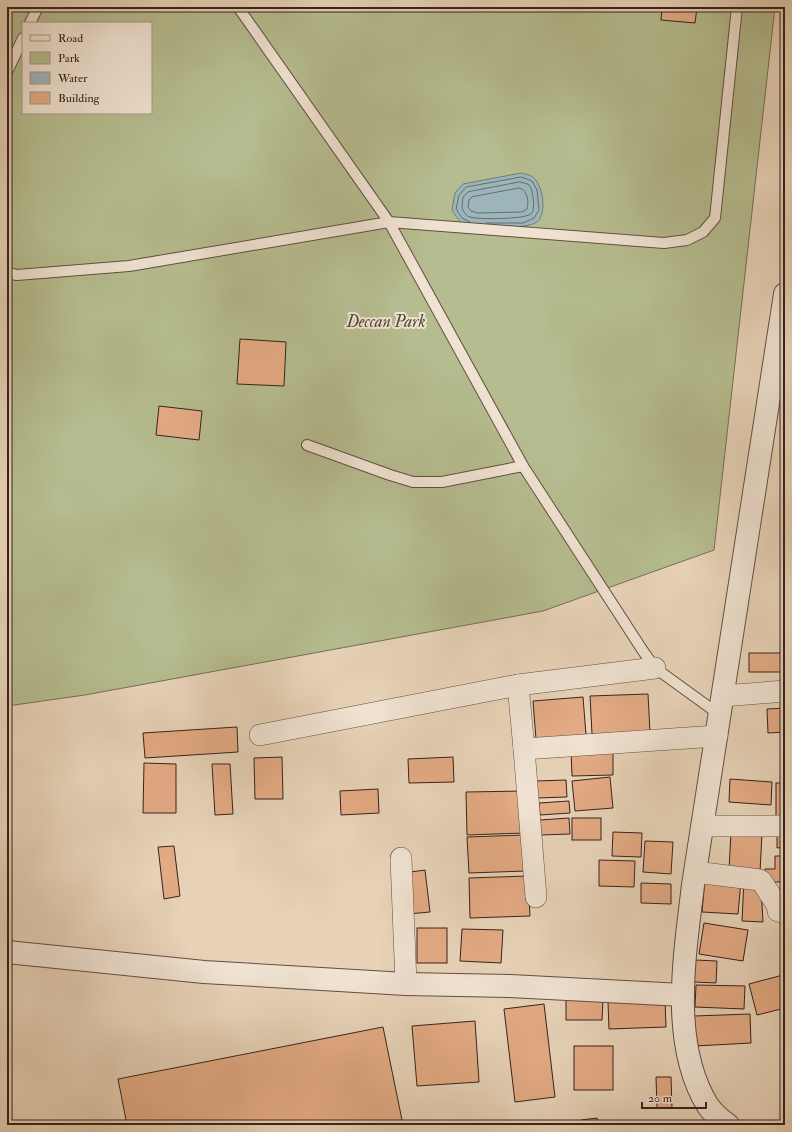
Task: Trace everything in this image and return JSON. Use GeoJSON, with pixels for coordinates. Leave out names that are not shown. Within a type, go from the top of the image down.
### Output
{"type":"FeatureCollection","features":[{"type":"Feature","properties":{"kind":"street"},"geometry":{"type":"LineString","coordinates":[[728,1125],[709,1107],[692,1071],[684,1027],[682,995],[695,872],[785,294]]}},
{"type":"Feature","properties":{"kind":"street"},"geometry":{"type":"LineString","coordinates":[[260,735],[518,685],[655,668]]}},
{"type":"Feature","properties":{"kind":"street"},"geometry":{"type":"LineString","coordinates":[[518,685],[536,897]]}},
{"type":"Feature","properties":{"kind":"street"},"geometry":{"type":"LineString","coordinates":[[722,705],[785,691]]}},
{"type":"Feature","properties":{"kind":"street"},"geometry":{"type":"LineString","coordinates":[[524,749],[717,736]]}},
{"type":"Feature","properties":{"kind":"street"},"geometry":{"type":"LineString","coordinates":[[702,826],[785,826]]}},
{"type":"Feature","properties":{"kind":"street"},"geometry":{"type":"LineString","coordinates":[[401,858],[406,984]]}},
{"type":"Feature","properties":{"kind":"street"},"geometry":{"type":"LineString","coordinates":[[695,872],[760,880],[777,904],[778,911],[785,913]]}},
{"type":"Feature","properties":{"kind":"street"},"geometry":{"type":"LineString","coordinates":[[7,952],[204,972],[406,984],[510,986],[682,995]]}},
{"type":"Feature","properties":{"kind":"lane"},"geometry":{"type":"LineString","coordinates":[[30,22],[38,7]]}},
{"type":"Feature","properties":{"kind":"lane"},"geometry":{"type":"LineString","coordinates":[[238,7],[389,222],[523,466],[655,668],[722,705]]}},
{"type":"Feature","properties":{"kind":"lane"},"geometry":{"type":"LineString","coordinates":[[7,273],[17,275],[129,266],[389,222],[664,243],[687,240],[703,232],[715,218],[737,7]]}},
{"type":"Feature","properties":{"kind":"lane"},"geometry":{"type":"LineString","coordinates":[[7,72],[22,40]]}},
{"type":"Feature","properties":{"kind":"lane"},"geometry":{"type":"LineString","coordinates":[[307,445],[413,482],[442,482],[523,466]]}},
{"type":"Feature","properties":{"kind":"green space","name":"Deccan Park"},"geometry":{"type":"Polygon","coordinates":[[[7,7],[775,7],[714,550],[543,611],[85,695],[7,706],[7,7]]]}},
{"type":"Feature","properties":{"kind":"water"},"geometry":{"type":"Polygon","coordinates":[[[521,173],[534,178],[538,183],[542,194],[542,213],[537,222],[524,226],[513,227],[491,228],[472,226],[461,223],[452,210],[455,193],[463,184],[521,173]]]}},
{"type":"Feature","properties":{"kind":"building"},"geometry":{"type":"Polygon","coordinates":[[[662,7],[697,7],[695,23],[661,20],[662,7]]]}},
{"type":"Feature","properties":{"kind":"building"},"geometry":{"type":"Polygon","coordinates":[[[240,339],[286,342],[284,386],[237,384],[240,339]]]}},
{"type":"Feature","properties":{"kind":"building"},"geometry":{"type":"Polygon","coordinates":[[[159,406],[202,411],[199,440],[156,435],[159,406]]]}},
{"type":"Feature","properties":{"kind":"building"},"geometry":{"type":"Polygon","coordinates":[[[749,653],[785,653],[785,672],[749,672],[749,653]]]}},
{"type":"Feature","properties":{"kind":"building"},"geometry":{"type":"Polygon","coordinates":[[[648,694],[650,732],[592,734],[590,696],[648,694]]]}},
{"type":"Feature","properties":{"kind":"building"},"geometry":{"type":"Polygon","coordinates":[[[583,697],[586,735],[536,739],[533,701],[583,697]]]}},
{"type":"Feature","properties":{"kind":"building"},"geometry":{"type":"Polygon","coordinates":[[[785,708],[785,732],[768,733],[767,709],[785,708]]]}},
{"type":"Feature","properties":{"kind":"building"},"geometry":{"type":"Polygon","coordinates":[[[237,727],[238,752],[145,758],[143,733],[237,727]]]}},
{"type":"Feature","properties":{"kind":"building"},"geometry":{"type":"Polygon","coordinates":[[[613,749],[613,775],[572,776],[571,751],[613,749]]]}},
{"type":"Feature","properties":{"kind":"building"},"geometry":{"type":"Polygon","coordinates":[[[282,757],[283,799],[255,799],[254,758],[282,757]]]}},
{"type":"Feature","properties":{"kind":"building"},"geometry":{"type":"Polygon","coordinates":[[[453,757],[454,782],[409,783],[408,759],[453,757]]]}},
{"type":"Feature","properties":{"kind":"building"},"geometry":{"type":"Polygon","coordinates":[[[144,763],[176,764],[176,813],[143,813],[144,763]]]}},
{"type":"Feature","properties":{"kind":"building"},"geometry":{"type":"Polygon","coordinates":[[[212,764],[230,764],[233,814],[215,815],[212,764]]]}},
{"type":"Feature","properties":{"kind":"building"},"geometry":{"type":"Polygon","coordinates":[[[610,777],[613,808],[575,811],[572,781],[610,777]]]}},
{"type":"Feature","properties":{"kind":"building"},"geometry":{"type":"Polygon","coordinates":[[[730,779],[772,782],[771,805],[729,802],[730,779]]]}},
{"type":"Feature","properties":{"kind":"building"},"geometry":{"type":"Polygon","coordinates":[[[566,780],[567,797],[537,798],[536,781],[566,780]]]}},
{"type":"Feature","properties":{"kind":"building"},"geometry":{"type":"Polygon","coordinates":[[[776,783],[785,783],[785,824],[776,824],[776,783]]]}},
{"type":"Feature","properties":{"kind":"building"},"geometry":{"type":"Polygon","coordinates":[[[378,789],[379,813],[341,815],[340,791],[378,789]]]}},
{"type":"Feature","properties":{"kind":"building"},"geometry":{"type":"Polygon","coordinates":[[[524,791],[525,833],[467,835],[466,792],[524,791]]]}},
{"type":"Feature","properties":{"kind":"building"},"geometry":{"type":"Polygon","coordinates":[[[569,801],[570,813],[540,815],[539,803],[569,801]]]}},
{"type":"Feature","properties":{"kind":"building"},"geometry":{"type":"Polygon","coordinates":[[[569,818],[570,834],[541,835],[540,820],[569,818]]]}},
{"type":"Feature","properties":{"kind":"building"},"geometry":{"type":"Polygon","coordinates":[[[572,818],[601,818],[601,840],[572,840],[572,818]]]}},
{"type":"Feature","properties":{"kind":"building"},"geometry":{"type":"Polygon","coordinates":[[[785,829],[785,847],[777,848],[777,830],[785,829]]]}},
{"type":"Feature","properties":{"kind":"building"},"geometry":{"type":"Polygon","coordinates":[[[613,832],[642,833],[641,857],[612,856],[613,832]]]}},
{"type":"Feature","properties":{"kind":"building"},"geometry":{"type":"Polygon","coordinates":[[[731,832],[762,834],[760,872],[729,870],[731,832]]]}},
{"type":"Feature","properties":{"kind":"building"},"geometry":{"type":"Polygon","coordinates":[[[525,835],[526,871],[469,873],[467,837],[525,835]]]}},
{"type":"Feature","properties":{"kind":"building"},"geometry":{"type":"Polygon","coordinates":[[[645,841],[673,842],[671,874],[643,872],[645,841]]]}},
{"type":"Feature","properties":{"kind":"building"},"geometry":{"type":"Polygon","coordinates":[[[174,846],[180,896],[164,899],[158,847],[174,846]]]}},
{"type":"Feature","properties":{"kind":"building"},"geometry":{"type":"Polygon","coordinates":[[[775,856],[785,856],[785,882],[765,882],[765,869],[775,869],[775,856]]]}},
{"type":"Feature","properties":{"kind":"building"},"geometry":{"type":"Polygon","coordinates":[[[599,860],[635,861],[634,887],[599,886],[599,860]]]}},
{"type":"Feature","properties":{"kind":"building"},"geometry":{"type":"Polygon","coordinates":[[[425,870],[430,912],[408,914],[403,873],[425,870]]]}},
{"type":"Feature","properties":{"kind":"building"},"geometry":{"type":"Polygon","coordinates":[[[528,876],[530,916],[470,918],[469,878],[528,876]]]}},
{"type":"Feature","properties":{"kind":"building"},"geometry":{"type":"Polygon","coordinates":[[[705,879],[741,881],[738,914],[702,912],[705,879]]]}},
{"type":"Feature","properties":{"kind":"building"},"geometry":{"type":"Polygon","coordinates":[[[744,879],[761,886],[763,922],[742,921],[744,879]]]}},
{"type":"Feature","properties":{"kind":"building"},"geometry":{"type":"Polygon","coordinates":[[[641,883],[671,884],[671,904],[641,903],[641,883]]]}},
{"type":"Feature","properties":{"kind":"building"},"geometry":{"type":"Polygon","coordinates":[[[704,923],[748,930],[743,961],[699,954],[704,923]]]}},
{"type":"Feature","properties":{"kind":"building"},"geometry":{"type":"Polygon","coordinates":[[[417,928],[447,928],[447,963],[417,963],[417,928]]]}},
{"type":"Feature","properties":{"kind":"building"},"geometry":{"type":"Polygon","coordinates":[[[462,929],[503,930],[501,963],[460,961],[462,929]]]}},
{"type":"Feature","properties":{"kind":"building"},"geometry":{"type":"Polygon","coordinates":[[[695,960],[717,961],[716,983],[694,982],[695,960]]]}},
{"type":"Feature","properties":{"kind":"building"},"geometry":{"type":"Polygon","coordinates":[[[783,975],[785,981],[785,1008],[757,1015],[749,984],[783,975]]]}},
{"type":"Feature","properties":{"kind":"building"},"geometry":{"type":"Polygon","coordinates":[[[696,985],[745,986],[744,1009],[695,1007],[696,985]]]}},
{"type":"Feature","properties":{"kind":"building"},"geometry":{"type":"Polygon","coordinates":[[[566,1000],[603,1001],[602,1020],[566,1020],[566,1000]]]}},
{"type":"Feature","properties":{"kind":"building"},"geometry":{"type":"Polygon","coordinates":[[[665,1000],[666,1027],[609,1029],[608,1002],[665,1000]]]}},
{"type":"Feature","properties":{"kind":"building"},"geometry":{"type":"Polygon","coordinates":[[[544,1004],[555,1097],[515,1102],[504,1009],[544,1004]]]}},
{"type":"Feature","properties":{"kind":"building"},"geometry":{"type":"Polygon","coordinates":[[[750,1014],[751,1043],[695,1046],[694,1016],[750,1014]]]}},
{"type":"Feature","properties":{"kind":"building"},"geometry":{"type":"Polygon","coordinates":[[[475,1021],[479,1082],[417,1086],[412,1026],[475,1021]]]}},
{"type":"Feature","properties":{"kind":"building"},"geometry":{"type":"Polygon","coordinates":[[[383,1027],[403,1125],[127,1125],[118,1079],[383,1027]]]}},
{"type":"Feature","properties":{"kind":"building"},"geometry":{"type":"Polygon","coordinates":[[[574,1046],[613,1046],[613,1090],[574,1090],[574,1046]]]}},
{"type":"Feature","properties":{"kind":"building"},"geometry":{"type":"Polygon","coordinates":[[[656,1077],[671,1077],[672,1108],[657,1108],[656,1077]]]}},
{"type":"Feature","properties":{"kind":"building"},"geometry":{"type":"Polygon","coordinates":[[[597,1118],[598,1125],[582,1125],[581,1120],[597,1118]]]}}]}
